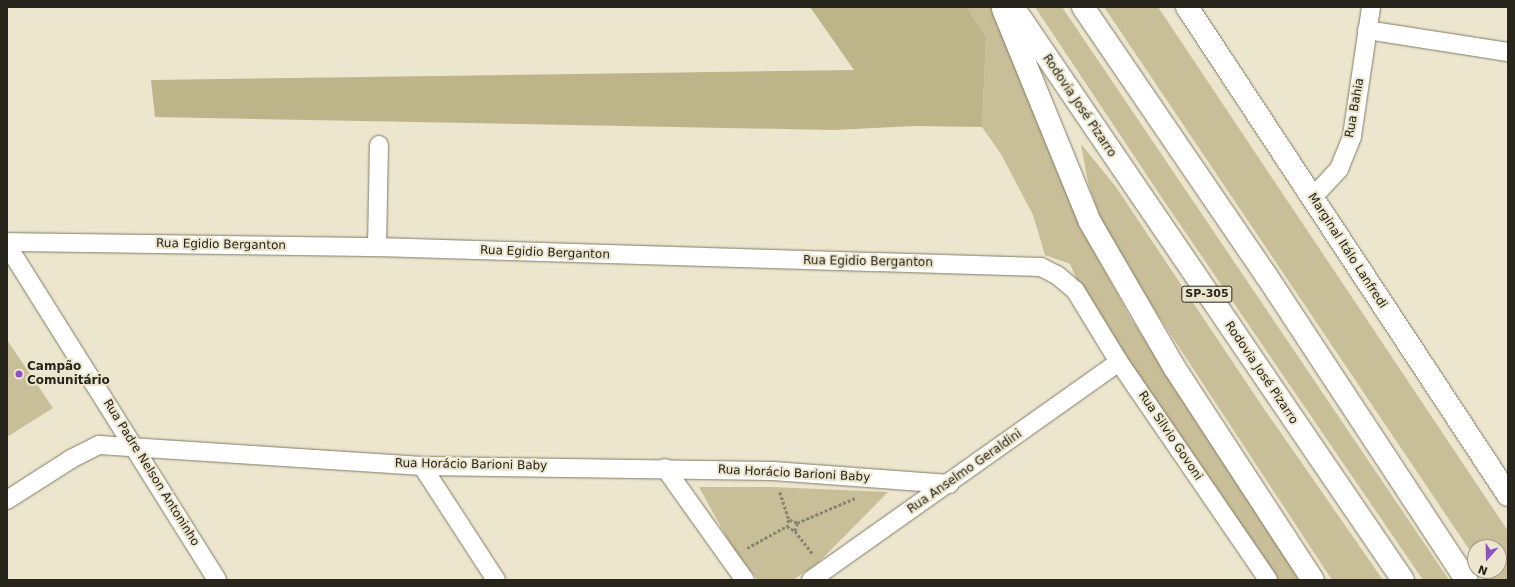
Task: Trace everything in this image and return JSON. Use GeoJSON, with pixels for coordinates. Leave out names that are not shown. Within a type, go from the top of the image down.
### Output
{"type":"FeatureCollection","features":[{"type":"Feature","properties":{"kind":"main road"},"geometry":{"type":"LineString","coordinates":[[1003,7],[1021,56],[1090,222],[1174,367],[1312,580]]}},
{"type":"Feature","properties":{"kind":"main road","name":"Rodovia José Pizarro"},"geometry":{"type":"LineString","coordinates":[[1013,7],[1403,580]]}},
{"type":"Feature","properties":{"kind":"main road"},"geometry":{"type":"LineString","coordinates":[[1083,7],[1266,276],[1466,580]]}},
{"type":"Feature","properties":{"kind":"main road","name":"Marginal Itálo Lanfredi"},"geometry":{"type":"LineString","coordinates":[[1191,13],[1508,495]]}},
{"type":"Feature","properties":{"kind":"street","name":"Rua Bahia"},"geometry":{"type":"LineString","coordinates":[[1312,198],[1339,169],[1352,136],[1371,7]]}},
{"type":"Feature","properties":{"kind":"street"},"geometry":{"type":"LineString","coordinates":[[1367,30],[1508,52]]}},
{"type":"Feature","properties":{"kind":"street"},"geometry":{"type":"LineString","coordinates":[[377,247],[379,145]]}},
{"type":"Feature","properties":{"kind":"street","name":"Rua Egidio Berganton"},"geometry":{"type":"LineString","coordinates":[[7,242],[377,247],[1022,265],[1041,267],[1057,274],[1075,290]]}},
{"type":"Feature","properties":{"kind":"street","name":"Rua Padre Nelson Antoninho"},"geometry":{"type":"LineString","coordinates":[[7,245],[136,447],[217,580]]}},
{"type":"Feature","properties":{"kind":"street","name":"Rua Silvio Govoni"},"geometry":{"type":"LineString","coordinates":[[1075,290],[1119,362],[1268,580]]}},
{"type":"Feature","properties":{"kind":"street","name":"Rua Anselmo Geraldini"},"geometry":{"type":"LineString","coordinates":[[811,580],[950,484],[1119,362]]}},
{"type":"Feature","properties":{"kind":"street","name":"Rua Horácio Barioni Baby"},"geometry":{"type":"LineString","coordinates":[[7,500],[71,459],[99,445],[422,466],[665,468],[773,471],[950,484]]}},
{"type":"Feature","properties":{"kind":"street"},"geometry":{"type":"LineString","coordinates":[[422,466],[496,580]]}},
{"type":"Feature","properties":{"kind":"street"},"geometry":{"type":"LineString","coordinates":[[665,468],[745,580]]}},
{"type":"Feature","properties":{"kind":"path"},"geometry":{"type":"LineString","coordinates":[[728,558],[787,526],[789,520],[773,471]]}},
{"type":"Feature","properties":{"kind":"path"},"geometry":{"type":"LineString","coordinates":[[789,520],[797,523],[862,495]]}},
{"type":"Feature","properties":{"kind":"path"},"geometry":{"type":"LineString","coordinates":[[795,531],[797,523]]}},
{"type":"Feature","properties":{"kind":"path"},"geometry":{"type":"LineString","coordinates":[[787,526],[795,531],[826,570]]}},
{"type":"Feature","properties":{"kind":"shaded area"},"geometry":{"type":"Polygon","coordinates":[[[810,7],[967,7],[986,37],[982,127],[914,126],[834,130],[155,117],[151,80],[854,70],[810,7]]]}},
{"type":"Feature","properties":{"kind":"shaded area"},"geometry":{"type":"Polygon","coordinates":[[[967,7],[993,7],[1087,238],[1130,317],[1302,580],[1275,580],[1124,358],[1081,289],[1070,264],[1045,255],[1033,215],[1001,154],[982,127],[986,37],[967,7]]]}},
{"type":"Feature","properties":{"kind":"shaded area"},"geometry":{"type":"Polygon","coordinates":[[[1035,7],[1062,7],[1449,580],[1423,580],[1166,204],[1035,7]]]}},
{"type":"Feature","properties":{"kind":"shaded area"},"geometry":{"type":"Polygon","coordinates":[[[1104,7],[1158,7],[1508,531],[1508,580],[1489,579],[1507,579],[1507,539],[1467,539],[1467,546],[1104,7]]]}},
{"type":"Feature","properties":{"kind":"shaded area"},"geometry":{"type":"Polygon","coordinates":[[[1081,144],[1116,187],[1258,400],[1383,580],[1332,580],[1150,303],[1101,220],[1088,183],[1081,144]]]}},
{"type":"Feature","properties":{"kind":"shaded area","name":"Campão Comunitário"},"geometry":{"type":"Polygon","coordinates":[[[7,340],[53,408],[7,437],[7,340]]]}},
{"type":"Feature","properties":{"kind":"shaded area"},"geometry":{"type":"Polygon","coordinates":[[[699,487],[771,487],[888,492],[818,563],[793,580],[758,580],[733,549],[699,487]]]}},
{"type":"Feature","properties":{"kind":"place","name":"Campão Comunitário"},"geometry":{"type":"Point","coordinates":[19,374]}}]}
